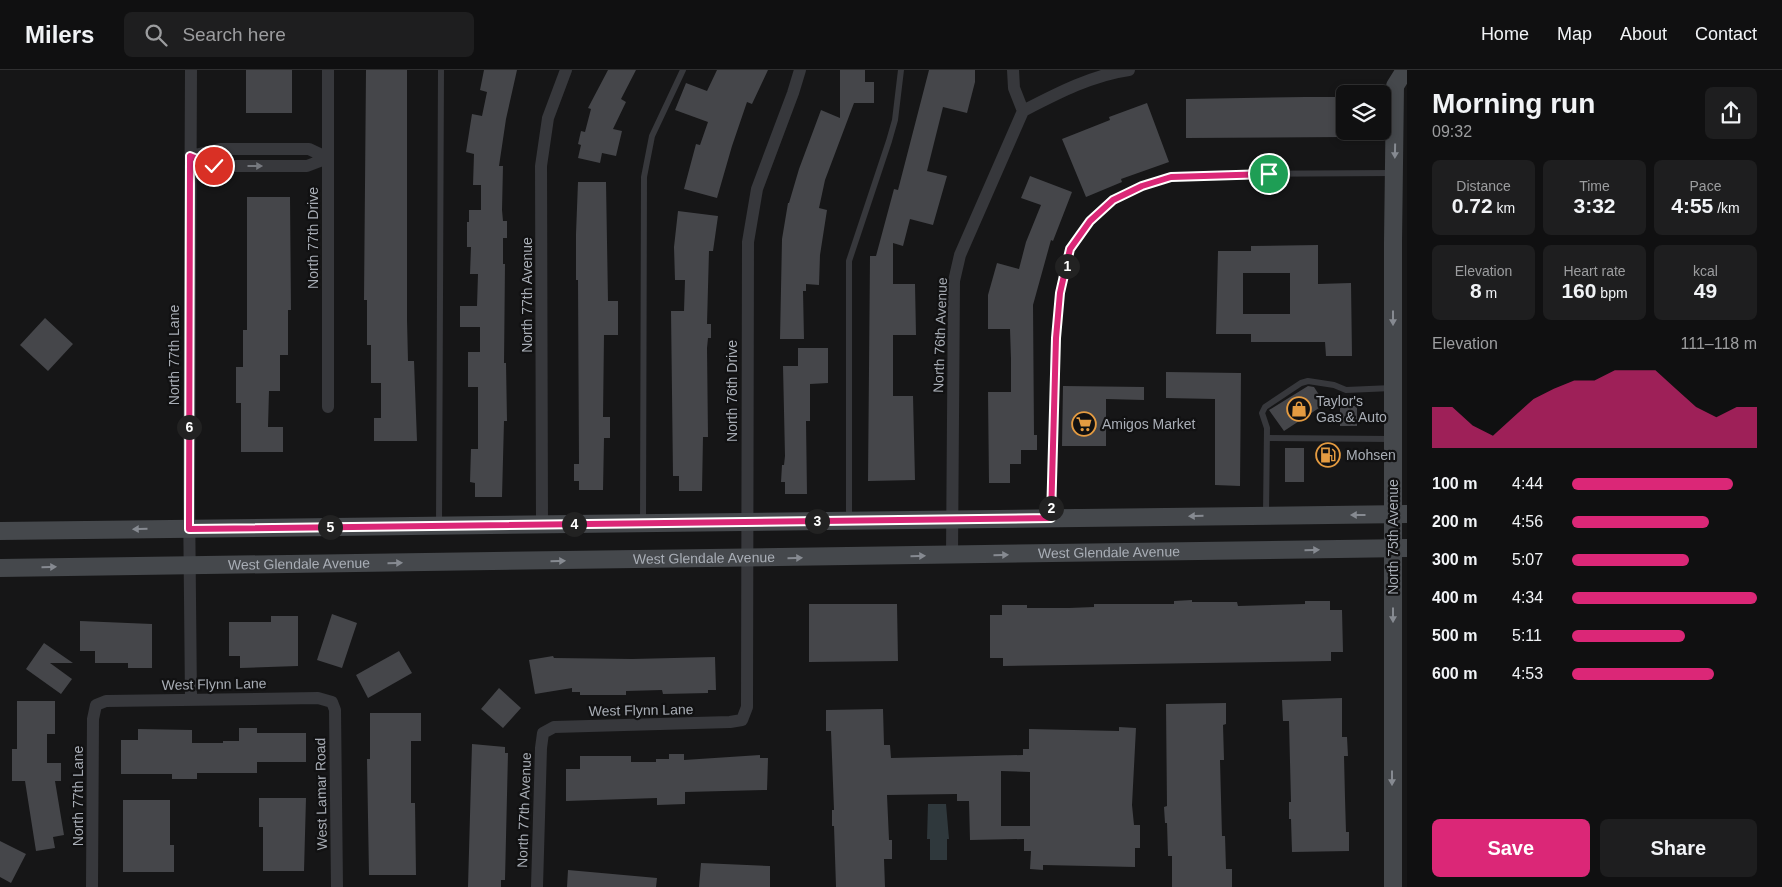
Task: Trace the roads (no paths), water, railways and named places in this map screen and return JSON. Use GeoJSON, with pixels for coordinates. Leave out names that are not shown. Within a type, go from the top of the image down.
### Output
{"type":"FeatureCollection","features":[{"type":"Feature","properties":{"kind":"main road","name":"North 75th Avenue"},"geometry":{"type":"LineString","coordinates":[[1393,887],[1400,548],[1400,514],[1393,439],[1395,86],[1405,70]]}},
{"type":"Feature","properties":{"kind":"main road"},"geometry":{"type":"LineString","coordinates":[[0,531],[1400,514]]}},
{"type":"Feature","properties":{"kind":"main road","name":"West Glendale Avenue"},"geometry":{"type":"LineString","coordinates":[[0,568],[1400,548]]}},
{"type":"Feature","properties":{"kind":"street","name":"North 77th Lane"},"geometry":{"type":"LineString","coordinates":[[191,70],[189,529],[191,700]]}},
{"type":"Feature","properties":{"kind":"street","name":"North 77th Drive"},"geometry":{"type":"LineString","coordinates":[[328,70],[328,407]]}},
{"type":"Feature","properties":{"kind":"street","name":"North 77th Avenue"},"geometry":{"type":"LineString","coordinates":[[542,524],[541,166],[548,118],[566,70]]}},
{"type":"Feature","properties":{"kind":"street","name":"North 76th Drive"},"geometry":{"type":"LineString","coordinates":[[742,720],[747,707],[747,270],[750,226],[762,171],[794,93],[800,70]]}},
{"type":"Feature","properties":{"kind":"street"},"geometry":{"type":"LineString","coordinates":[[1012,70],[1014,88],[1023,111],[1063,91],[1113,72],[1129,70]]}},
{"type":"Feature","properties":{"kind":"street","name":"North 76th Avenue"},"geometry":{"type":"LineString","coordinates":[[952,555],[954,281],[960,255],[1023,111]]}},
{"type":"Feature","properties":{"kind":"street"},"geometry":{"type":"LineString","coordinates":[[190,156],[220,150],[309,149],[328,158]]}},
{"type":"Feature","properties":{"kind":"street","name":"West Flynn Lane"},"geometry":{"type":"LineString","coordinates":[[96,705],[106,701],[318,698],[332,702]]}},
{"type":"Feature","properties":{"kind":"street","name":"West Lamar Road"},"geometry":{"type":"LineString","coordinates":[[332,702],[335,710],[337,887]]}},
{"type":"Feature","properties":{"kind":"street","name":"North 77th Lane"},"geometry":{"type":"LineString","coordinates":[[92,887],[93,719],[96,705]]}},
{"type":"Feature","properties":{"kind":"street","name":"West Flynn Lane"},"geometry":{"type":"LineString","coordinates":[[543,733],[554,727],[730,722],[742,720]]}},
{"type":"Feature","properties":{"kind":"street","name":"North 77th Avenue"},"geometry":{"type":"LineString","coordinates":[[537,887],[543,733]]}},
{"type":"Feature","properties":{"kind":"lane"},"geometry":{"type":"LineString","coordinates":[[439,526],[441,70]]}},
{"type":"Feature","properties":{"kind":"lane"},"geometry":{"type":"LineString","coordinates":[[643,523],[644,177],[652,136],[682,70]]}},
{"type":"Feature","properties":{"kind":"lane"},"geometry":{"type":"LineString","coordinates":[[849,521],[849,262],[889,141],[896,111],[901,70]]}},
{"type":"Feature","properties":{"kind":"lane"},"geometry":{"type":"LineString","coordinates":[[1051,518],[1056,338],[1060,293],[1070,249],[1090,221],[1113,200],[1142,186],[1171,177],[1206,174],[1394,173]]}},
{"type":"Feature","properties":{"kind":"lane"},"geometry":{"type":"LineString","coordinates":[[1266,515],[1267,428],[1262,413],[1265,407],[1301,383],[1308,381],[1334,384],[1346,390],[1393,388]]}},
{"type":"Feature","properties":{"kind":"lane"},"geometry":{"type":"LineString","coordinates":[[1267,438],[1393,439]]}},
{"type":"Feature","properties":{"kind":"place","name":"Taylor's Gas & Auto"},"geometry":{"type":"Point","coordinates":[1299,409]}},
{"type":"Feature","properties":{"kind":"place","name":"Amigos Market"},"geometry":{"type":"Point","coordinates":[1084,424]}},
{"type":"Feature","properties":{"kind":"place","name":"Mohsen"},"geometry":{"type":"Point","coordinates":[1328,455]}}]}
